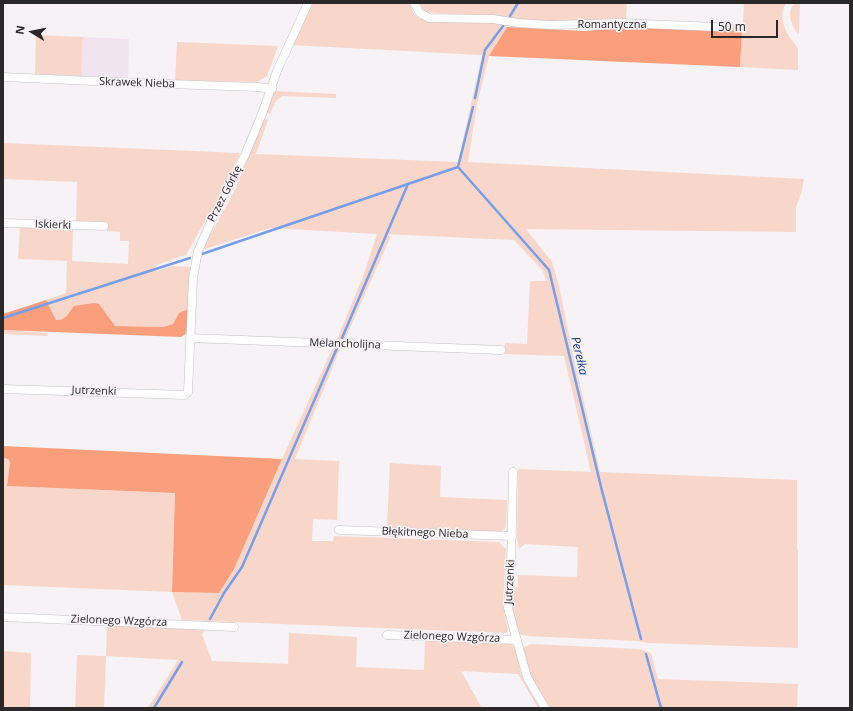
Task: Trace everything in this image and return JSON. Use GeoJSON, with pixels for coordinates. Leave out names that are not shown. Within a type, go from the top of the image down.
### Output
{"type":"FeatureCollection","features":[{"type":"Feature","properties":{"kind":"street","name":"Przez Górkę"},"geometry":{"type":"LineString","coordinates":[[185,395],[189,388],[192,278],[198,251],[214,215],[245,155],[272,89],[277,71],[308,3]]}},
{"type":"Feature","properties":{"kind":"street","name":"Romantyczna"},"geometry":{"type":"LineString","coordinates":[[414,3],[420,13],[429,18],[493,19],[509,22],[550,25],[619,23],[716,27]]}},
{"type":"Feature","properties":{"kind":"street","name":"Skrawek Nieba"},"geometry":{"type":"LineString","coordinates":[[3,77],[258,87],[272,89]]}},
{"type":"Feature","properties":{"kind":"street","name":"Iskierki"},"geometry":{"type":"LineString","coordinates":[[3,223],[104,226]]}},
{"type":"Feature","properties":{"kind":"street","name":"Melancholijna"},"geometry":{"type":"LineString","coordinates":[[190,338],[501,350]]}},
{"type":"Feature","properties":{"kind":"street","name":"Jutrzenki"},"geometry":{"type":"LineString","coordinates":[[3,389],[185,395]]}},
{"type":"Feature","properties":{"kind":"street","name":"Jutrzenki"},"geometry":{"type":"LineString","coordinates":[[514,472],[508,608],[527,677],[546,708]]}},
{"type":"Feature","properties":{"kind":"street","name":"Błękitnego Nieba"},"geometry":{"type":"LineString","coordinates":[[338,530],[512,536]]}},
{"type":"Feature","properties":{"kind":"street","name":"Zielonego Wzgórza"},"geometry":{"type":"LineString","coordinates":[[3,617],[234,627]]}},
{"type":"Feature","properties":{"kind":"street","name":"Zielonego Wzgórza"},"geometry":{"type":"LineString","coordinates":[[386,634],[517,640]]}},
{"type":"Feature","properties":{"kind":"shaded area"},"geometry":{"type":"Polygon","coordinates":[[[312,3],[409,3],[414,14],[420,19],[499,22],[507,27],[489,56],[477,104],[468,162],[804,179],[801,194],[796,207],[796,232],[526,229],[552,262],[559,286],[600,472],[797,480],[798,648],[648,643],[638,641],[528,636],[518,634],[511,605],[512,587],[518,588],[518,575],[577,577],[578,547],[525,544],[519,549],[517,540],[518,469],[591,472],[564,356],[504,354],[505,343],[527,344],[530,281],[546,281],[543,271],[514,240],[383,234],[391,236],[345,339],[337,339],[364,274],[377,234],[270,228],[202,250],[235,190],[263,118],[268,120],[256,154],[458,162],[482,55],[291,45],[312,3]]]}},
{"type":"Feature","properties":{"kind":"shaded area"},"geometry":{"type":"Polygon","coordinates":[[[418,3],[627,3],[626,19],[604,21],[529,21],[502,17],[422,12],[418,3]]]}},
{"type":"Feature","properties":{"kind":"shaded area"},"geometry":{"type":"Polygon","coordinates":[[[744,3],[786,3],[782,15],[784,27],[798,48],[798,70],[740,67],[742,31],[718,30],[718,23],[743,24],[744,3]]]}},
{"type":"Feature","properties":{"kind":"shaded area"},"geometry":{"type":"Polygon","coordinates":[[[796,3],[800,3],[799,34],[790,18],[791,10],[796,3]]]}},
{"type":"Feature","properties":{"kind":"shaded area"},"geometry":{"type":"Polygon","coordinates":[[[507,27],[586,31],[624,27],[742,31],[740,67],[489,56],[507,27]]]}},
{"type":"Feature","properties":{"kind":"shaded area"},"geometry":{"type":"Polygon","coordinates":[[[36,35],[83,37],[81,76],[35,74],[36,35]]]}},
{"type":"Feature","properties":{"kind":"shaded area"},"geometry":{"type":"Polygon","coordinates":[[[83,37],[129,39],[128,78],[81,76],[83,37]]]}},
{"type":"Feature","properties":{"kind":"shaded area"},"geometry":{"type":"Polygon","coordinates":[[[177,42],[278,46],[267,76],[257,82],[175,80],[177,42]]]}},
{"type":"Feature","properties":{"kind":"shaded area"},"geometry":{"type":"Polygon","coordinates":[[[273,91],[336,94],[336,98],[282,96],[276,101],[270,114],[265,112],[273,91]]]}},
{"type":"Feature","properties":{"kind":"shaded area"},"geometry":{"type":"Polygon","coordinates":[[[3,143],[240,153],[223,189],[186,255],[156,265],[157,271],[172,266],[190,267],[188,309],[179,313],[173,324],[163,327],[114,326],[99,304],[69,312],[62,321],[56,321],[46,300],[66,293],[67,261],[18,259],[20,227],[73,230],[72,261],[128,264],[129,241],[120,241],[120,232],[107,231],[107,223],[76,221],[77,182],[3,179],[3,143]]]}},
{"type":"Feature","properties":{"kind":"shaded area"},"geometry":{"type":"Polygon","coordinates":[[[46,300],[56,320],[65,318],[74,306],[94,303],[99,304],[115,326],[163,327],[173,324],[179,313],[188,309],[187,333],[181,337],[3,330],[3,314],[46,300]]]}},
{"type":"Feature","properties":{"kind":"shaded area"},"geometry":{"type":"Polygon","coordinates":[[[3,330],[48,333],[47,336],[3,334],[3,330]]]}},
{"type":"Feature","properties":{"kind":"shaded area"},"geometry":{"type":"Polygon","coordinates":[[[333,347],[341,347],[295,459],[339,461],[337,520],[313,519],[312,541],[333,541],[334,536],[499,542],[506,549],[503,606],[508,630],[506,633],[182,620],[172,592],[219,593],[234,569],[333,347]]]}},
{"type":"Feature","properties":{"kind":"shaded area"},"geometry":{"type":"Polygon","coordinates":[[[3,446],[282,459],[234,569],[219,593],[172,592],[175,493],[7,486],[10,462],[8,459],[3,458],[3,446]]]}},
{"type":"Feature","properties":{"kind":"shaded area"},"geometry":{"type":"Polygon","coordinates":[[[3,458],[8,459],[10,462],[7,486],[175,493],[172,592],[3,585],[3,458]]]}},
{"type":"Feature","properties":{"kind":"shaded area"},"geometry":{"type":"Polygon","coordinates":[[[390,463],[441,466],[440,497],[507,500],[506,527],[501,532],[387,528],[390,463]]]}},
{"type":"Feature","properties":{"kind":"shaded area"},"geometry":{"type":"Polygon","coordinates":[[[107,625],[200,628],[205,630],[202,634],[212,661],[288,664],[289,633],[357,637],[356,667],[424,670],[425,639],[511,644],[515,647],[521,674],[542,708],[538,708],[518,674],[461,671],[482,708],[148,708],[178,660],[106,656],[107,625]]]}},
{"type":"Feature","properties":{"kind":"shaded area"},"geometry":{"type":"Polygon","coordinates":[[[530,644],[640,649],[651,653],[658,679],[798,684],[797,708],[550,708],[529,674],[522,649],[530,644]]]}},
{"type":"Feature","properties":{"kind":"shaded area"},"geometry":{"type":"Polygon","coordinates":[[[3,651],[31,653],[30,708],[3,708],[3,651]]]}},
{"type":"Feature","properties":{"kind":"shaded area"},"geometry":{"type":"Polygon","coordinates":[[[77,655],[106,656],[104,708],[75,708],[77,655]]]}},
{"type":"Feature","properties":{"kind":"waterway","name":"Perełka"},"geometry":{"type":"LineString","coordinates":[[510,16],[518,3]]}},
{"type":"Feature","properties":{"kind":"waterway","name":"Perełka"},"geometry":{"type":"LineString","coordinates":[[475,98],[485,50],[503,26]]}},
{"type":"Feature","properties":{"kind":"waterway","name":"Perełka"},"geometry":{"type":"LineString","coordinates":[[473,107],[458,167],[549,270],[601,487],[641,639]]}},
{"type":"Feature","properties":{"kind":"waterway"},"geometry":{"type":"LineString","coordinates":[[202,254],[458,167]]}},
{"type":"Feature","properties":{"kind":"waterway"},"geometry":{"type":"LineString","coordinates":[[342,338],[408,184]]}},
{"type":"Feature","properties":{"kind":"waterway"},"geometry":{"type":"LineString","coordinates":[[3,318],[190,258]]}},
{"type":"Feature","properties":{"kind":"waterway"},"geometry":{"type":"LineString","coordinates":[[210,619],[224,593],[242,567],[337,348]]}},
{"type":"Feature","properties":{"kind":"waterway","name":"Perełka"},"geometry":{"type":"LineString","coordinates":[[646,654],[661,708]]}},
{"type":"Feature","properties":{"kind":"waterway"},"geometry":{"type":"LineString","coordinates":[[154,708],[182,662]]}}]}
